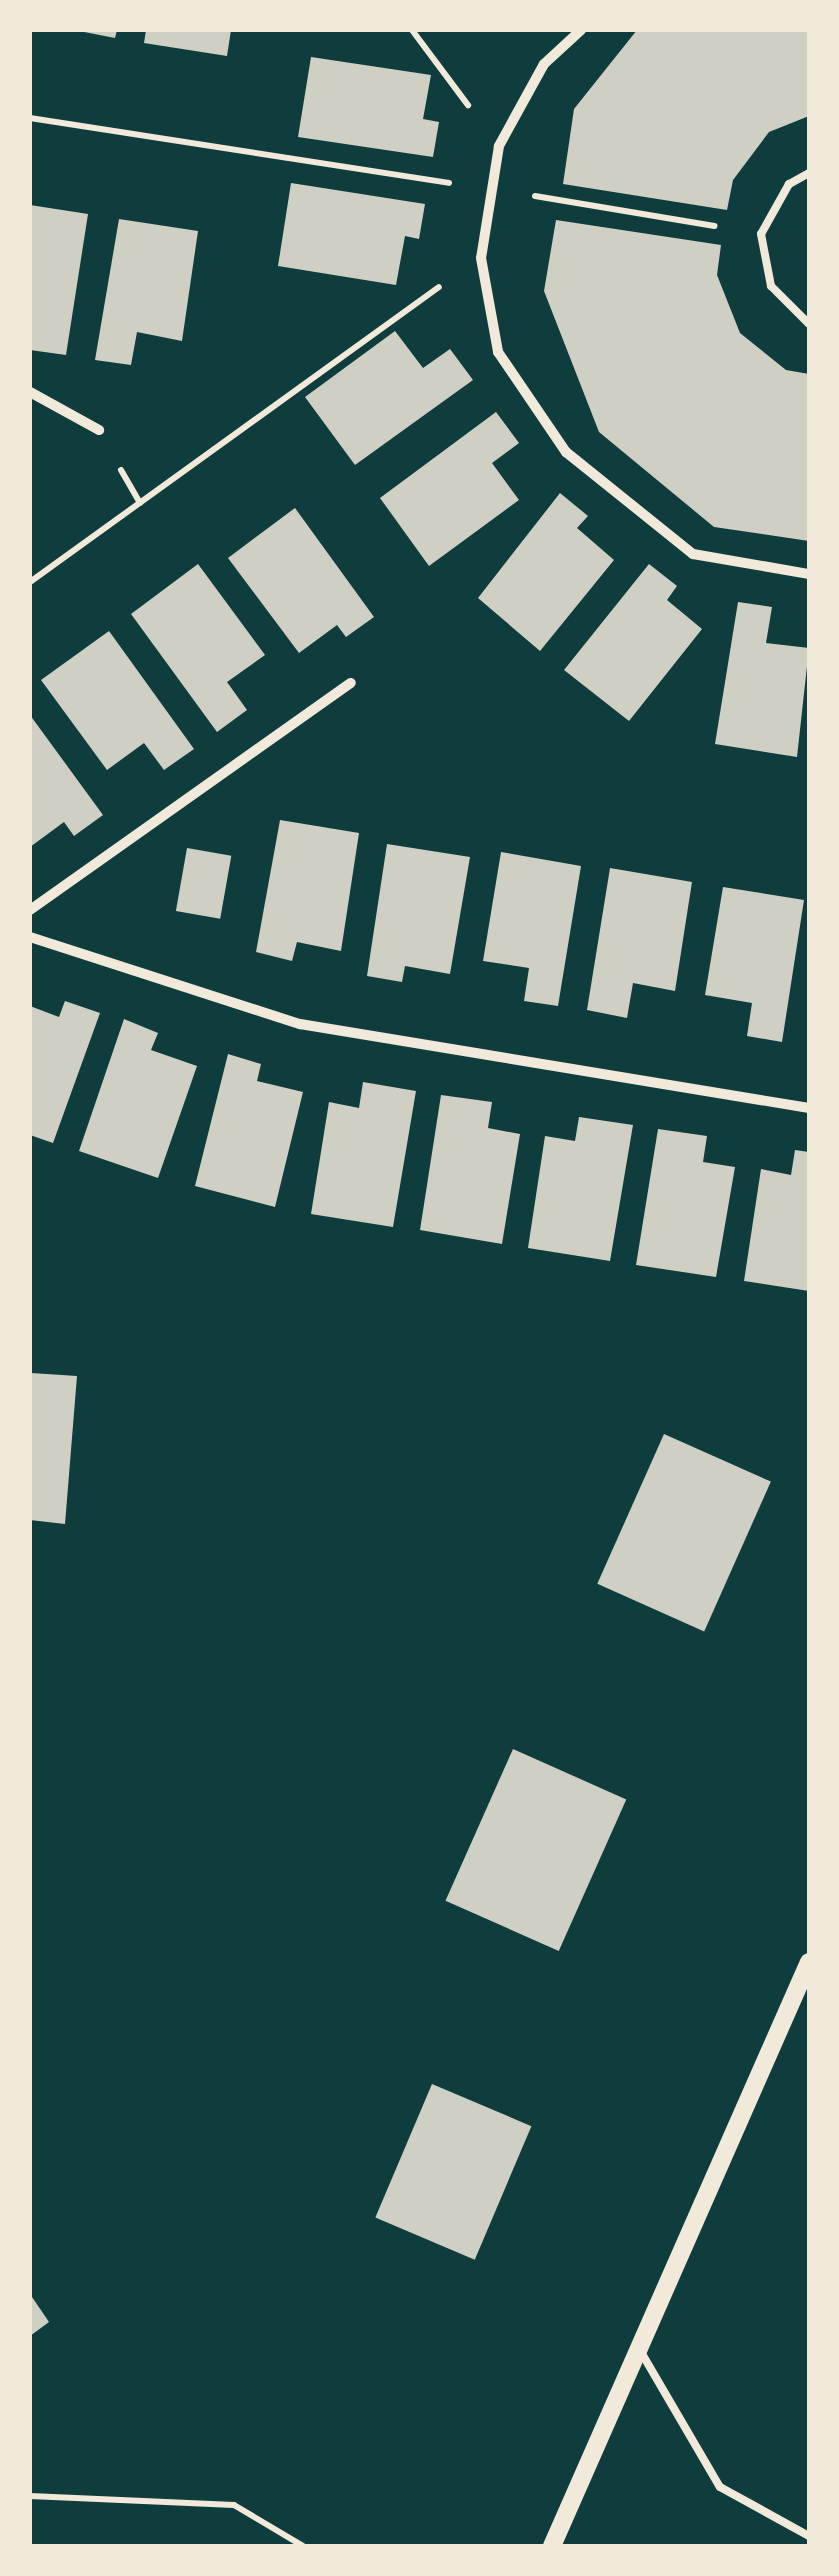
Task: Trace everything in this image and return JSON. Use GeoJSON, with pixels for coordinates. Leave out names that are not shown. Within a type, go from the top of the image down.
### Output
{"type":"FeatureCollection","features":[{"type":"Feature","properties":{"kind":"street"},"geometry":{"type":"LineString","coordinates":[[580,30],[544,64],[499,146],[481,258],[498,352],[566,452],[693,554],[809,574]]}},
{"type":"Feature","properties":{"kind":"street"},"geometry":{"type":"LineString","coordinates":[[30,392],[99,430]]}},
{"type":"Feature","properties":{"kind":"street"},"geometry":{"type":"LineString","coordinates":[[30,910],[351,682]]}},
{"type":"Feature","properties":{"kind":"street"},"geometry":{"type":"LineString","coordinates":[[30,937],[300,1024],[809,1108]]}},
{"type":"Feature","properties":{"kind":"street"},"geometry":{"type":"LineString","coordinates":[[552,2546],[809,1962]]}},
{"type":"Feature","properties":{"kind":"lane"},"geometry":{"type":"LineString","coordinates":[[809,173],[788,184],[761,234],[771,286],[809,324]]}},
{"type":"Feature","properties":{"kind":"lane"},"geometry":{"type":"LineString","coordinates":[[639,2348],[720,2486],[809,2536]]}},
{"type":"Feature","properties":{"kind":"path"},"geometry":{"type":"LineString","coordinates":[[412,30],[499,146]]}},
{"type":"Feature","properties":{"kind":"path"},"geometry":{"type":"LineString","coordinates":[[30,118],[761,234]]}},
{"type":"Feature","properties":{"kind":"path"},"geometry":{"type":"LineString","coordinates":[[30,582],[481,258]]}},
{"type":"Feature","properties":{"kind":"path"},"geometry":{"type":"LineString","coordinates":[[30,2496],[234,2505],[303,2546]]}},
{"type":"Feature","properties":{"kind":"building"},"geometry":{"type":"Polygon","coordinates":[[[74,30],[117,30],[115,38],[74,30]]]}},
{"type":"Feature","properties":{"kind":"building"},"geometry":{"type":"Polygon","coordinates":[[[146,30],[231,30],[227,56],[144,43],[146,30]]]}},
{"type":"Feature","properties":{"kind":"building"},"geometry":{"type":"Polygon","coordinates":[[[637,30],[809,30],[809,116],[769,132],[733,180],[727,210],[563,184],[574,109],[637,30]]]}},
{"type":"Feature","properties":{"kind":"building"},"geometry":{"type":"Polygon","coordinates":[[[311,57],[431,75],[423,119],[439,122],[433,157],[298,137],[311,57]]]}},
{"type":"Feature","properties":{"kind":"building"},"geometry":{"type":"Polygon","coordinates":[[[291,183],[425,204],[419,239],[405,236],[396,285],[278,266],[291,183]]]}},
{"type":"Feature","properties":{"kind":"building"},"geometry":{"type":"Polygon","coordinates":[[[30,205],[88,214],[66,355],[30,350],[30,205]]]}},
{"type":"Feature","properties":{"kind":"building"},"geometry":{"type":"Polygon","coordinates":[[[119,219],[198,231],[182,341],[137,332],[131,365],[95,360],[119,219]]]}},
{"type":"Feature","properties":{"kind":"building"},"geometry":{"type":"Polygon","coordinates":[[[556,220],[721,245],[717,275],[740,333],[786,370],[809,374],[809,541],[714,527],[599,432],[544,291],[556,220]]]}},
{"type":"Feature","properties":{"kind":"building"},"geometry":{"type":"Polygon","coordinates":[[[395,331],[423,368],[450,349],[473,380],[355,465],[305,397],[395,331]]]}},
{"type":"Feature","properties":{"kind":"building"},"geometry":{"type":"Polygon","coordinates":[[[496,412],[519,443],[492,463],[519,500],[429,566],[380,498],[496,412]]]}},
{"type":"Feature","properties":{"kind":"building"},"geometry":{"type":"Polygon","coordinates":[[[560,493],[588,516],[577,528],[614,560],[540,651],[478,598],[560,493]]]}},
{"type":"Feature","properties":{"kind":"building"},"geometry":{"type":"Polygon","coordinates":[[[295,508],[374,617],[346,637],[337,625],[299,653],[228,558],[295,508]]]}},
{"type":"Feature","properties":{"kind":"building"},"geometry":{"type":"Polygon","coordinates":[[[198,564],[265,655],[227,682],[247,710],[217,732],[131,614],[198,564]]]}},
{"type":"Feature","properties":{"kind":"building"},"geometry":{"type":"Polygon","coordinates":[[[649,564],[677,586],[667,600],[702,629],[629,721],[564,670],[649,564]]]}},
{"type":"Feature","properties":{"kind":"building"},"geometry":{"type":"Polygon","coordinates":[[[738,602],[772,607],[766,643],[809,648],[797,757],[715,744],[738,602]]]}},
{"type":"Feature","properties":{"kind":"building"},"geometry":{"type":"Polygon","coordinates":[[[109,631],[194,749],[164,770],[144,743],[107,770],[41,680],[109,631]]]}},
{"type":"Feature","properties":{"kind":"building"},"geometry":{"type":"Polygon","coordinates":[[[30,715],[103,815],[74,836],[64,822],[30,847],[30,715]]]}},
{"type":"Feature","properties":{"kind":"building"},"geometry":{"type":"Polygon","coordinates":[[[280,820],[359,833],[341,951],[297,942],[292,961],[256,952],[280,820]]]}},
{"type":"Feature","properties":{"kind":"building"},"geometry":{"type":"Polygon","coordinates":[[[387,844],[470,857],[450,974],[405,966],[402,982],[367,976],[387,844]]]}},
{"type":"Feature","properties":{"kind":"building"},"geometry":{"type":"Polygon","coordinates":[[[187,848],[231,856],[220,919],[176,911],[187,848]]]}},
{"type":"Feature","properties":{"kind":"building"},"geometry":{"type":"Polygon","coordinates":[[[501,852],[581,866],[558,1006],[524,1001],[529,968],[483,961],[501,852]]]}},
{"type":"Feature","properties":{"kind":"building"},"geometry":{"type":"Polygon","coordinates":[[[610,868],[692,882],[675,991],[633,983],[627,1018],[587,1010],[610,868]]]}},
{"type":"Feature","properties":{"kind":"building"},"geometry":{"type":"Polygon","coordinates":[[[723,887],[804,900],[782,1042],[747,1036],[752,1003],[705,995],[723,887]]]}},
{"type":"Feature","properties":{"kind":"building"},"geometry":{"type":"Polygon","coordinates":[[[65,1001],[100,1013],[53,1143],[30,1135],[30,1006],[59,1017],[65,1001]]]}},
{"type":"Feature","properties":{"kind":"building"},"geometry":{"type":"Polygon","coordinates":[[[124,1019],[158,1033],[151,1050],[197,1066],[158,1178],[79,1151],[124,1019]]]}},
{"type":"Feature","properties":{"kind":"building"},"geometry":{"type":"Polygon","coordinates":[[[228,1054],[261,1064],[257,1081],[303,1092],[275,1207],[195,1186],[228,1054]]]}},
{"type":"Feature","properties":{"kind":"building"},"geometry":{"type":"Polygon","coordinates":[[[363,1082],[416,1091],[393,1227],[311,1214],[329,1102],[359,1108],[363,1082]]]}},
{"type":"Feature","properties":{"kind":"building"},"geometry":{"type":"Polygon","coordinates":[[[441,1095],[492,1102],[488,1128],[520,1134],[502,1244],[420,1230],[441,1095]]]}},
{"type":"Feature","properties":{"kind":"building"},"geometry":{"type":"Polygon","coordinates":[[[579,1117],[633,1125],[610,1261],[528,1248],[545,1136],[575,1141],[579,1117]]]}},
{"type":"Feature","properties":{"kind":"building"},"geometry":{"type":"Polygon","coordinates":[[[658,1129],[707,1136],[703,1162],[735,1167],[716,1277],[636,1265],[658,1129]]]}},
{"type":"Feature","properties":{"kind":"building"},"geometry":{"type":"Polygon","coordinates":[[[795,1150],[809,1152],[809,1291],[744,1281],[761,1169],[791,1175],[795,1150]]]}},
{"type":"Feature","properties":{"kind":"building"},"geometry":{"type":"Polygon","coordinates":[[[31,1373],[77,1376],[65,1524],[30,1520],[31,1373]]]}},
{"type":"Feature","properties":{"kind":"building"},"geometry":{"type":"Polygon","coordinates":[[[664,1434],[771,1482],[704,1631],[597,1584],[664,1434]]]}},
{"type":"Feature","properties":{"kind":"building"},"geometry":{"type":"Polygon","coordinates":[[[513,1749],[626,1799],[559,1951],[445,1901],[513,1749]]]}},
{"type":"Feature","properties":{"kind":"building"},"geometry":{"type":"Polygon","coordinates":[[[432,2084],[531,2126],[475,2260],[375,2217],[432,2084]]]}},
{"type":"Feature","properties":{"kind":"building"},"geometry":{"type":"Polygon","coordinates":[[[30,2294],[49,2322],[30,2336],[30,2294]]]}}]}
